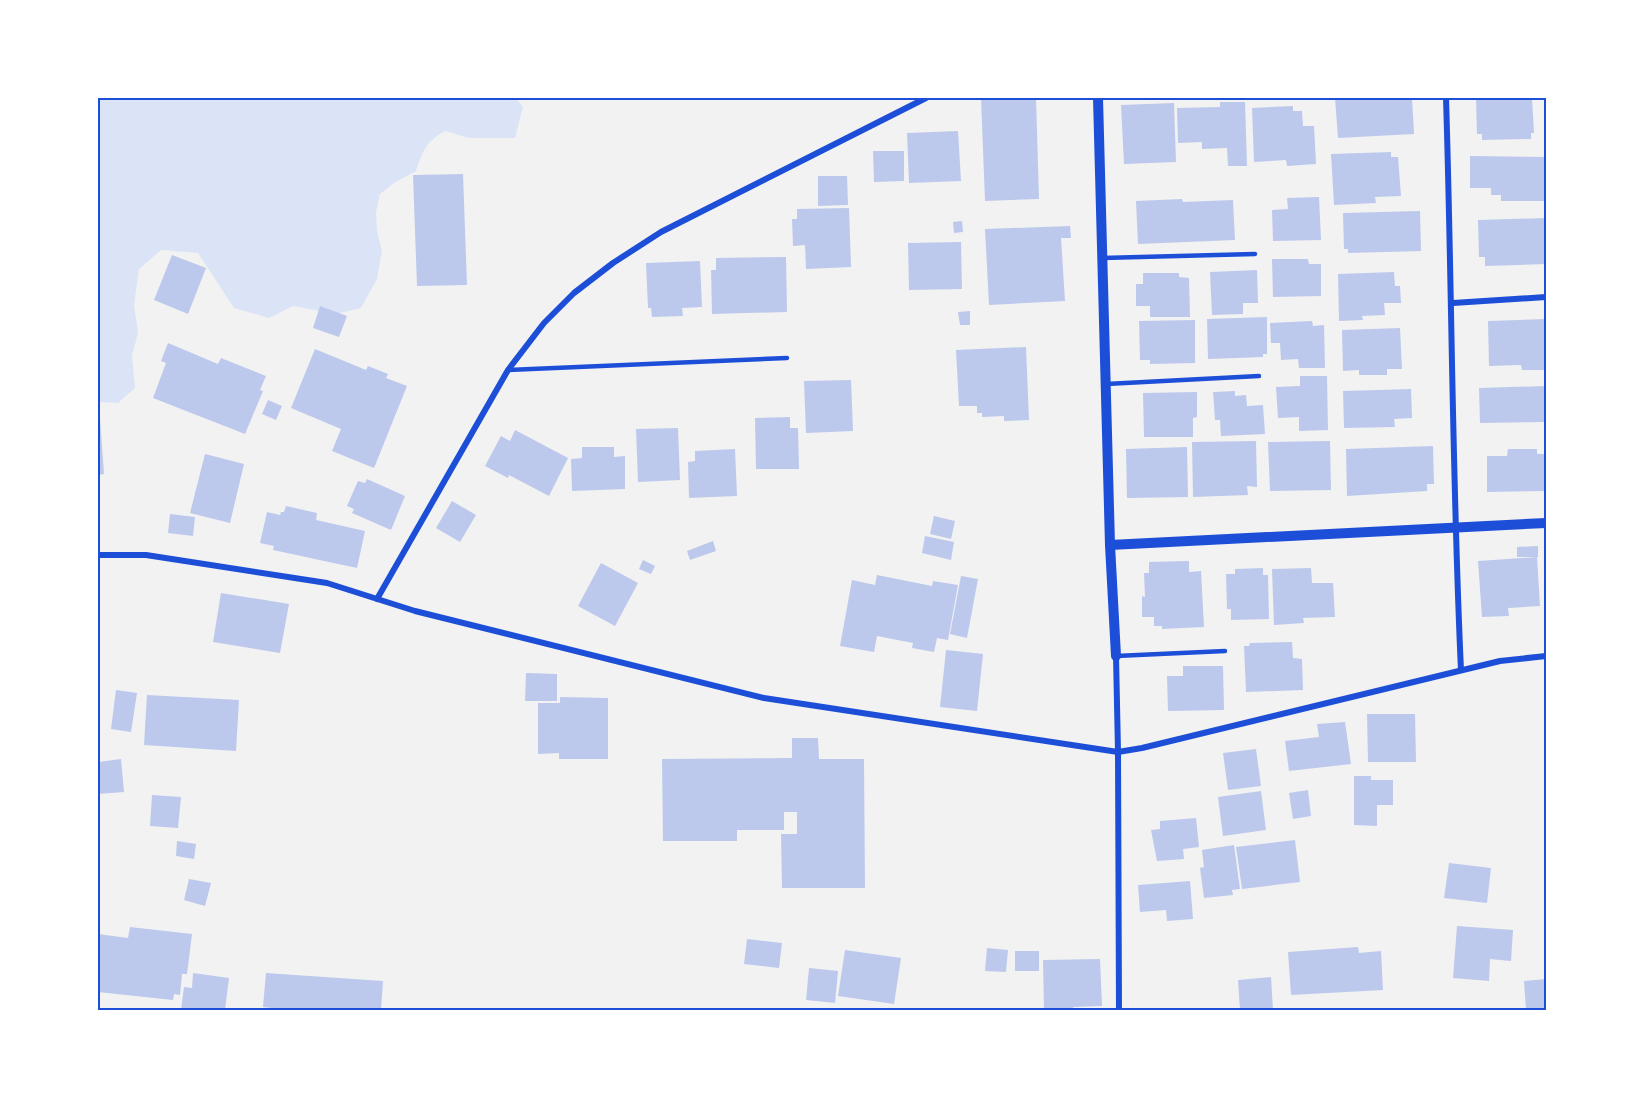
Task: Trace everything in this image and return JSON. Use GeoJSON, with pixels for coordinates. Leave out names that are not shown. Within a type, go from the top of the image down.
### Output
{"type":"FeatureCollection","features":[{"type":"Feature","properties":{"kind":"street"},"geometry":{"type":"LineString","coordinates":[[376,599],[508,370],[544,323],[574,294],[613,263],[661,232],[926,98]]}},
{"type":"Feature","properties":{"kind":"street"},"geometry":{"type":"LineString","coordinates":[[1098,98],[1110,545],[1116,656],[1119,1011]]}},
{"type":"Feature","properties":{"kind":"street"},"geometry":{"type":"LineString","coordinates":[[1446,98],[1455,528],[1461,670]]}},
{"type":"Feature","properties":{"kind":"street"},"geometry":{"type":"LineString","coordinates":[[1452,303],[1546,297]]}},
{"type":"Feature","properties":{"kind":"street"},"geometry":{"type":"LineString","coordinates":[[1110,545],[1546,523]]}},
{"type":"Feature","properties":{"kind":"street"},"geometry":{"type":"LineString","coordinates":[[98,555],[146,555],[327,583],[427,614],[764,698],[1118,752],[1500,661],[1546,656]]}},
{"type":"Feature","properties":{"kind":"lane"},"geometry":{"type":"LineString","coordinates":[[1102,258],[1255,254]]}},
{"type":"Feature","properties":{"kind":"lane"},"geometry":{"type":"LineString","coordinates":[[508,370],[787,358]]}},
{"type":"Feature","properties":{"kind":"lane"},"geometry":{"type":"LineString","coordinates":[[1106,384],[1259,376]]}},
{"type":"Feature","properties":{"kind":"lane"},"geometry":{"type":"LineString","coordinates":[[1116,656],[1225,651]]}},
{"type":"Feature","properties":{"kind":"shaded area"},"geometry":{"type":"Polygon","coordinates":[[[98,98],[516,98],[523,107],[515,138],[469,138],[445,131],[426,147],[416,171],[380,194],[376,212],[377,231],[382,251],[377,279],[361,308],[336,314],[293,306],[269,318],[234,308],[198,253],[161,250],[139,269],[134,305],[138,333],[132,356],[135,388],[118,403],[98,402],[98,98]]]}},
{"type":"Feature","properties":{"kind":"building"},"geometry":{"type":"Polygon","coordinates":[[[981,98],[1036,98],[1039,199],[985,201],[981,98]]]}},
{"type":"Feature","properties":{"kind":"building"},"geometry":{"type":"Polygon","coordinates":[[[1335,98],[1412,98],[1414,134],[1338,138],[1335,98]]]}},
{"type":"Feature","properties":{"kind":"building"},"geometry":{"type":"Polygon","coordinates":[[[1476,98],[1532,98],[1534,133],[1531,133],[1531,139],[1482,140],[1482,134],[1477,134],[1476,98]]]}},
{"type":"Feature","properties":{"kind":"building"},"geometry":{"type":"Polygon","coordinates":[[[1220,102],[1245,102],[1247,166],[1228,166],[1227,148],[1202,149],[1202,142],[1178,143],[1177,108],[1220,107],[1220,102]]]}},
{"type":"Feature","properties":{"kind":"building"},"geometry":{"type":"Polygon","coordinates":[[[1174,103],[1176,162],[1124,164],[1121,105],[1174,103]]]}},
{"type":"Feature","properties":{"kind":"building"},"geometry":{"type":"Polygon","coordinates":[[[1293,106],[1293,111],[1302,111],[1303,126],[1314,126],[1316,164],[1287,166],[1286,160],[1254,162],[1252,108],[1293,106]]]}},
{"type":"Feature","properties":{"kind":"building"},"geometry":{"type":"Polygon","coordinates":[[[958,131],[961,181],[909,183],[907,133],[958,131]]]}},
{"type":"Feature","properties":{"kind":"building"},"geometry":{"type":"Polygon","coordinates":[[[873,151],[904,151],[904,181],[874,182],[873,151]]]}},
{"type":"Feature","properties":{"kind":"building"},"geometry":{"type":"Polygon","coordinates":[[[1391,152],[1391,157],[1398,157],[1401,196],[1375,197],[1376,203],[1334,205],[1331,154],[1391,152]]]}},
{"type":"Feature","properties":{"kind":"building"},"geometry":{"type":"Polygon","coordinates":[[[1470,156],[1546,157],[1546,201],[1501,201],[1501,195],[1491,195],[1491,188],[1470,188],[1470,156]]]}},
{"type":"Feature","properties":{"kind":"building"},"geometry":{"type":"Polygon","coordinates":[[[463,174],[467,285],[417,286],[413,175],[463,174]]]}},
{"type":"Feature","properties":{"kind":"building"},"geometry":{"type":"Polygon","coordinates":[[[818,176],[847,176],[848,205],[818,206],[818,176]]]}},
{"type":"Feature","properties":{"kind":"building"},"geometry":{"type":"Polygon","coordinates":[[[1319,197],[1321,240],[1273,241],[1272,210],[1288,209],[1287,198],[1319,197]]]}},
{"type":"Feature","properties":{"kind":"building"},"geometry":{"type":"Polygon","coordinates":[[[1182,199],[1183,202],[1233,200],[1235,240],[1138,244],[1136,201],[1182,199]]]}},
{"type":"Feature","properties":{"kind":"building"},"geometry":{"type":"Polygon","coordinates":[[[849,208],[851,267],[806,269],[805,245],[793,246],[792,219],[797,219],[797,209],[849,208]]]}},
{"type":"Feature","properties":{"kind":"building"},"geometry":{"type":"Polygon","coordinates":[[[1420,211],[1421,251],[1348,253],[1348,249],[1344,249],[1343,213],[1420,211]]]}},
{"type":"Feature","properties":{"kind":"building"},"geometry":{"type":"Polygon","coordinates":[[[1546,218],[1546,264],[1485,266],[1485,257],[1479,257],[1478,220],[1546,218]]]}},
{"type":"Feature","properties":{"kind":"building"},"geometry":{"type":"Polygon","coordinates":[[[962,221],[963,232],[954,233],[953,222],[962,221]]]}},
{"type":"Feature","properties":{"kind":"building"},"geometry":{"type":"Polygon","coordinates":[[[1070,226],[1071,238],[1061,238],[1065,301],[989,305],[985,229],[1070,226]]]}},
{"type":"Feature","properties":{"kind":"building"},"geometry":{"type":"Polygon","coordinates":[[[961,242],[962,289],[909,290],[908,243],[961,242]]]}},
{"type":"Feature","properties":{"kind":"building"},"geometry":{"type":"Polygon","coordinates":[[[172,255],[206,268],[188,314],[154,300],[172,255]]]}},
{"type":"Feature","properties":{"kind":"building"},"geometry":{"type":"Polygon","coordinates":[[[786,257],[787,312],[712,314],[711,270],[716,270],[716,258],[786,257]]]}},
{"type":"Feature","properties":{"kind":"building"},"geometry":{"type":"Polygon","coordinates":[[[1272,259],[1308,259],[1309,264],[1321,264],[1321,296],[1273,297],[1272,259]]]}},
{"type":"Feature","properties":{"kind":"building"},"geometry":{"type":"Polygon","coordinates":[[[700,261],[702,307],[682,308],[683,316],[652,317],[651,308],[648,308],[646,263],[700,261]]]}},
{"type":"Feature","properties":{"kind":"building"},"geometry":{"type":"Polygon","coordinates":[[[1257,270],[1258,303],[1243,303],[1243,314],[1212,315],[1210,272],[1257,270]]]}},
{"type":"Feature","properties":{"kind":"building"},"geometry":{"type":"Polygon","coordinates":[[[1394,272],[1395,286],[1400,286],[1401,303],[1384,303],[1385,315],[1362,316],[1363,320],[1339,321],[1338,274],[1394,272]]]}},
{"type":"Feature","properties":{"kind":"building"},"geometry":{"type":"Polygon","coordinates":[[[1143,273],[1179,273],[1179,277],[1189,278],[1190,317],[1150,317],[1150,306],[1136,306],[1136,284],[1143,284],[1143,273]]]}},
{"type":"Feature","properties":{"kind":"building"},"geometry":{"type":"Polygon","coordinates":[[[320,306],[347,316],[339,337],[313,328],[320,306]]]}},
{"type":"Feature","properties":{"kind":"building"},"geometry":{"type":"Polygon","coordinates":[[[970,311],[970,325],[960,325],[958,312],[970,311]]]}},
{"type":"Feature","properties":{"kind":"building"},"geometry":{"type":"Polygon","coordinates":[[[1267,317],[1267,354],[1263,354],[1263,357],[1208,359],[1207,319],[1267,317]]]}},
{"type":"Feature","properties":{"kind":"building"},"geometry":{"type":"Polygon","coordinates":[[[1546,319],[1546,370],[1522,370],[1521,365],[1489,366],[1488,321],[1546,319]]]}},
{"type":"Feature","properties":{"kind":"building"},"geometry":{"type":"Polygon","coordinates":[[[1195,320],[1195,363],[1150,364],[1150,360],[1140,360],[1139,321],[1195,320]]]}},
{"type":"Feature","properties":{"kind":"building"},"geometry":{"type":"Polygon","coordinates":[[[1312,321],[1313,326],[1324,325],[1325,368],[1299,368],[1298,359],[1281,360],[1280,343],[1271,343],[1270,323],[1312,321]]]}},
{"type":"Feature","properties":{"kind":"building"},"geometry":{"type":"Polygon","coordinates":[[[1400,328],[1402,369],[1387,369],[1387,375],[1359,375],[1359,370],[1343,371],[1342,330],[1400,328]]]}},
{"type":"Feature","properties":{"kind":"building"},"geometry":{"type":"Polygon","coordinates":[[[168,343],[218,364],[221,358],[266,376],[260,390],[263,391],[245,434],[153,398],[166,363],[161,361],[168,343]]]}},
{"type":"Feature","properties":{"kind":"building"},"geometry":{"type":"Polygon","coordinates":[[[1026,347],[1029,420],[1004,421],[1004,416],[982,417],[982,413],[977,413],[977,406],[959,406],[956,350],[1026,347]]]}},
{"type":"Feature","properties":{"kind":"building"},"geometry":{"type":"Polygon","coordinates":[[[315,349],[366,370],[368,366],[388,374],[386,378],[407,386],[374,468],[332,451],[341,429],[291,408],[315,349]]]}},
{"type":"Feature","properties":{"kind":"building"},"geometry":{"type":"Polygon","coordinates":[[[1300,376],[1327,376],[1328,430],[1299,431],[1299,417],[1278,418],[1276,387],[1300,386],[1300,376]]]}},
{"type":"Feature","properties":{"kind":"building"},"geometry":{"type":"Polygon","coordinates":[[[851,380],[853,431],[806,433],[804,381],[851,380]]]}},
{"type":"Feature","properties":{"kind":"building"},"geometry":{"type":"Polygon","coordinates":[[[1546,386],[1546,422],[1480,423],[1479,388],[1546,386]]]}},
{"type":"Feature","properties":{"kind":"building"},"geometry":{"type":"Polygon","coordinates":[[[1411,389],[1412,418],[1394,419],[1395,427],[1344,428],[1343,391],[1411,389]]]}},
{"type":"Feature","properties":{"kind":"building"},"geometry":{"type":"Polygon","coordinates":[[[1235,391],[1235,396],[1246,395],[1247,406],[1263,405],[1265,434],[1221,436],[1220,420],[1215,420],[1213,392],[1235,391]]]}},
{"type":"Feature","properties":{"kind":"building"},"geometry":{"type":"Polygon","coordinates":[[[1197,392],[1197,417],[1193,418],[1193,437],[1144,437],[1143,393],[1197,392]]]}},
{"type":"Feature","properties":{"kind":"building"},"geometry":{"type":"Polygon","coordinates":[[[268,400],[282,406],[276,420],[262,414],[268,400]]]}},
{"type":"Feature","properties":{"kind":"building"},"geometry":{"type":"Polygon","coordinates":[[[790,417],[790,428],[798,428],[799,469],[756,469],[755,418],[790,417]]]}},
{"type":"Feature","properties":{"kind":"building"},"geometry":{"type":"Polygon","coordinates":[[[100,418],[104,474],[98,475],[98,419],[100,418]]]}},
{"type":"Feature","properties":{"kind":"building"},"geometry":{"type":"Polygon","coordinates":[[[678,428],[680,480],[638,482],[636,429],[678,428]]]}},
{"type":"Feature","properties":{"kind":"building"},"geometry":{"type":"Polygon","coordinates":[[[515,430],[568,458],[549,496],[509,475],[508,478],[485,466],[501,436],[510,441],[515,430]]]}},
{"type":"Feature","properties":{"kind":"building"},"geometry":{"type":"Polygon","coordinates":[[[1256,441],[1257,487],[1247,486],[1248,495],[1193,497],[1192,442],[1256,441]]]}},
{"type":"Feature","properties":{"kind":"building"},"geometry":{"type":"Polygon","coordinates":[[[1330,441],[1331,490],[1270,491],[1268,442],[1330,441]]]}},
{"type":"Feature","properties":{"kind":"building"},"geometry":{"type":"Polygon","coordinates":[[[1433,446],[1434,484],[1427,484],[1427,491],[1347,496],[1346,449],[1433,446]]]}},
{"type":"Feature","properties":{"kind":"building"},"geometry":{"type":"Polygon","coordinates":[[[582,447],[614,447],[614,457],[625,456],[625,489],[572,491],[571,459],[582,458],[582,447]]]}},
{"type":"Feature","properties":{"kind":"building"},"geometry":{"type":"Polygon","coordinates":[[[1187,447],[1188,497],[1127,498],[1126,449],[1187,447]]]}},
{"type":"Feature","properties":{"kind":"building"},"geometry":{"type":"Polygon","coordinates":[[[735,449],[737,496],[689,498],[688,462],[695,461],[695,451],[735,449]]]}},
{"type":"Feature","properties":{"kind":"building"},"geometry":{"type":"Polygon","coordinates":[[[1508,449],[1537,449],[1537,454],[1546,454],[1546,491],[1487,492],[1487,456],[1507,456],[1508,449]]]}},
{"type":"Feature","properties":{"kind":"building"},"geometry":{"type":"Polygon","coordinates":[[[205,454],[244,464],[230,523],[190,513],[205,454]]]}},
{"type":"Feature","properties":{"kind":"building"},"geometry":{"type":"Polygon","coordinates":[[[367,479],[405,496],[391,530],[352,513],[354,509],[347,506],[358,481],[365,483],[367,479]]]}},
{"type":"Feature","properties":{"kind":"building"},"geometry":{"type":"Polygon","coordinates":[[[452,501],[476,515],[460,542],[436,528],[452,501]]]}},
{"type":"Feature","properties":{"kind":"building"},"geometry":{"type":"Polygon","coordinates":[[[286,506],[317,513],[316,520],[365,531],[357,568],[273,550],[274,546],[260,543],[267,512],[280,515],[286,506]]]}},
{"type":"Feature","properties":{"kind":"building"},"geometry":{"type":"Polygon","coordinates":[[[170,514],[195,517],[193,536],[168,533],[170,514]]]}},
{"type":"Feature","properties":{"kind":"building"},"geometry":{"type":"Polygon","coordinates":[[[934,516],[955,521],[951,539],[930,534],[934,516]]]}},
{"type":"Feature","properties":{"kind":"building"},"geometry":{"type":"Polygon","coordinates":[[[925,536],[954,542],[951,560],[922,553],[925,536]]]}},
{"type":"Feature","properties":{"kind":"building"},"geometry":{"type":"Polygon","coordinates":[[[713,541],[716,551],[690,560],[687,551],[713,541]]]}},
{"type":"Feature","properties":{"kind":"building"},"geometry":{"type":"Polygon","coordinates":[[[1538,546],[1538,557],[1517,557],[1517,547],[1538,546]]]}},
{"type":"Feature","properties":{"kind":"building"},"geometry":{"type":"Polygon","coordinates":[[[1537,557],[1540,606],[1508,608],[1509,616],[1482,617],[1478,561],[1537,557]]]}},
{"type":"Feature","properties":{"kind":"building"},"geometry":{"type":"Polygon","coordinates":[[[643,560],[655,566],[651,574],[639,569],[643,560]]]}},
{"type":"Feature","properties":{"kind":"building"},"geometry":{"type":"Polygon","coordinates":[[[1189,561],[1189,572],[1201,571],[1204,627],[1162,629],[1162,626],[1154,626],[1154,617],[1142,617],[1142,596],[1145,597],[1144,573],[1149,573],[1149,562],[1189,561]]]}},
{"type":"Feature","properties":{"kind":"building"},"geometry":{"type":"Polygon","coordinates":[[[601,563],[638,583],[615,626],[578,606],[601,563]]]}},
{"type":"Feature","properties":{"kind":"building"},"geometry":{"type":"Polygon","coordinates":[[[1263,568],[1263,575],[1268,575],[1269,619],[1231,620],[1231,609],[1227,609],[1226,574],[1235,574],[1235,569],[1263,568]]]}},
{"type":"Feature","properties":{"kind":"building"},"geometry":{"type":"Polygon","coordinates":[[[1311,568],[1312,583],[1333,583],[1335,617],[1303,618],[1304,623],[1274,625],[1272,569],[1311,568]]]}},
{"type":"Feature","properties":{"kind":"building"},"geometry":{"type":"Polygon","coordinates":[[[877,575],[932,586],[933,581],[958,585],[948,640],[937,638],[934,652],[912,648],[913,643],[877,636],[874,652],[840,646],[852,580],[875,585],[877,575]]]}},
{"type":"Feature","properties":{"kind":"building"},"geometry":{"type":"Polygon","coordinates":[[[961,576],[978,579],[967,638],[950,634],[961,576]]]}},
{"type":"Feature","properties":{"kind":"building"},"geometry":{"type":"Polygon","coordinates":[[[221,593],[289,604],[280,653],[213,642],[221,593]]]}},
{"type":"Feature","properties":{"kind":"building"},"geometry":{"type":"Polygon","coordinates":[[[1292,642],[1293,658],[1302,659],[1303,690],[1246,692],[1244,646],[1249,646],[1250,643],[1292,642]]]}},
{"type":"Feature","properties":{"kind":"building"},"geometry":{"type":"Polygon","coordinates":[[[946,650],[983,654],[977,711],[940,707],[946,650]]]}},
{"type":"Feature","properties":{"kind":"building"},"geometry":{"type":"Polygon","coordinates":[[[1183,666],[1223,666],[1224,710],[1168,711],[1167,676],[1183,676],[1183,666]]]}},
{"type":"Feature","properties":{"kind":"building"},"geometry":{"type":"Polygon","coordinates":[[[526,673],[557,674],[557,701],[525,701],[526,673]]]}},
{"type":"Feature","properties":{"kind":"building"},"geometry":{"type":"Polygon","coordinates":[[[116,690],[137,693],[131,732],[111,729],[116,690]]]}},
{"type":"Feature","properties":{"kind":"building"},"geometry":{"type":"Polygon","coordinates":[[[147,695],[239,700],[236,751],[144,745],[147,695]]]}},
{"type":"Feature","properties":{"kind":"building"},"geometry":{"type":"Polygon","coordinates":[[[560,697],[608,698],[608,759],[559,759],[559,753],[538,754],[538,703],[560,703],[560,697]]]}},
{"type":"Feature","properties":{"kind":"building"},"geometry":{"type":"Polygon","coordinates":[[[1367,714],[1415,714],[1416,762],[1368,762],[1367,714]]]}},
{"type":"Feature","properties":{"kind":"building"},"geometry":{"type":"Polygon","coordinates":[[[1345,722],[1351,764],[1289,771],[1285,741],[1319,737],[1317,724],[1345,722]]]}},
{"type":"Feature","properties":{"kind":"building"},"geometry":{"type":"Polygon","coordinates":[[[792,738],[818,738],[819,759],[864,759],[865,888],[782,888],[781,834],[797,834],[797,812],[784,812],[784,830],[737,830],[737,841],[663,841],[662,759],[792,758],[792,738]]]}},
{"type":"Feature","properties":{"kind":"building"},"geometry":{"type":"Polygon","coordinates":[[[1256,749],[1261,786],[1228,790],[1223,753],[1256,749]]]}},
{"type":"Feature","properties":{"kind":"building"},"geometry":{"type":"Polygon","coordinates":[[[121,759],[124,792],[98,794],[98,762],[121,759]]]}},
{"type":"Feature","properties":{"kind":"building"},"geometry":{"type":"Polygon","coordinates":[[[1354,776],[1371,776],[1371,780],[1393,780],[1393,805],[1377,805],[1377,826],[1354,825],[1354,776]]]}},
{"type":"Feature","properties":{"kind":"building"},"geometry":{"type":"Polygon","coordinates":[[[1308,790],[1311,816],[1293,819],[1289,793],[1308,790]]]}},
{"type":"Feature","properties":{"kind":"building"},"geometry":{"type":"Polygon","coordinates":[[[1261,791],[1266,830],[1223,836],[1218,797],[1261,791]]]}},
{"type":"Feature","properties":{"kind":"building"},"geometry":{"type":"Polygon","coordinates":[[[152,795],[181,797],[178,828],[150,826],[152,795]]]}},
{"type":"Feature","properties":{"kind":"building"},"geometry":{"type":"Polygon","coordinates":[[[1196,818],[1199,847],[1183,849],[1184,859],[1157,861],[1151,830],[1160,829],[1160,821],[1196,818]]]}},
{"type":"Feature","properties":{"kind":"building"},"geometry":{"type":"Polygon","coordinates":[[[1295,840],[1300,882],[1242,889],[1236,847],[1295,840]]]}},
{"type":"Feature","properties":{"kind":"building"},"geometry":{"type":"Polygon","coordinates":[[[177,841],[196,844],[194,859],[176,856],[177,841]]]}},
{"type":"Feature","properties":{"kind":"building"},"geometry":{"type":"Polygon","coordinates":[[[1234,845],[1240,889],[1232,890],[1233,895],[1204,898],[1200,868],[1204,867],[1202,850],[1234,845]]]}},
{"type":"Feature","properties":{"kind":"building"},"geometry":{"type":"Polygon","coordinates":[[[1449,863],[1491,868],[1487,903],[1444,898],[1449,863]]]}},
{"type":"Feature","properties":{"kind":"building"},"geometry":{"type":"Polygon","coordinates":[[[189,879],[211,883],[205,906],[184,900],[189,879]]]}},
{"type":"Feature","properties":{"kind":"building"},"geometry":{"type":"Polygon","coordinates":[[[1190,881],[1193,919],[1167,921],[1166,910],[1140,912],[1138,885],[1190,881]]]}},
{"type":"Feature","properties":{"kind":"building"},"geometry":{"type":"Polygon","coordinates":[[[1457,926],[1513,930],[1511,961],[1490,959],[1489,981],[1453,978],[1457,926]]]}},
{"type":"Feature","properties":{"kind":"building"},"geometry":{"type":"Polygon","coordinates":[[[130,927],[192,934],[187,974],[182,974],[180,995],[174,994],[173,1000],[98,992],[98,934],[128,938],[130,927]]]}},
{"type":"Feature","properties":{"kind":"building"},"geometry":{"type":"Polygon","coordinates":[[[747,939],[782,943],[779,968],[744,964],[747,939]]]}},
{"type":"Feature","properties":{"kind":"building"},"geometry":{"type":"Polygon","coordinates":[[[1358,947],[1359,953],[1381,951],[1383,990],[1291,995],[1288,952],[1358,947]]]}},
{"type":"Feature","properties":{"kind":"building"},"geometry":{"type":"Polygon","coordinates":[[[987,948],[1008,950],[1006,972],[985,971],[987,948]]]}},
{"type":"Feature","properties":{"kind":"building"},"geometry":{"type":"Polygon","coordinates":[[[845,950],[901,958],[894,1004],[838,996],[845,950]]]}},
{"type":"Feature","properties":{"kind":"building"},"geometry":{"type":"Polygon","coordinates":[[[1015,951],[1039,951],[1039,971],[1015,971],[1015,951]]]}},
{"type":"Feature","properties":{"kind":"building"},"geometry":{"type":"Polygon","coordinates":[[[1100,959],[1102,1006],[1073,1007],[1074,1010],[1044,1010],[1043,960],[1100,959]]]}},
{"type":"Feature","properties":{"kind":"building"},"geometry":{"type":"Polygon","coordinates":[[[809,968],[838,971],[835,1003],[806,1000],[809,968]]]}},
{"type":"Feature","properties":{"kind":"building"},"geometry":{"type":"Polygon","coordinates":[[[193,973],[229,978],[225,1010],[181,1010],[184,987],[192,988],[193,973]]]}},
{"type":"Feature","properties":{"kind":"building"},"geometry":{"type":"Polygon","coordinates":[[[266,973],[383,981],[381,1010],[272,1010],[272,1008],[263,1007],[266,973]]]}},
{"type":"Feature","properties":{"kind":"building"},"geometry":{"type":"Polygon","coordinates":[[[1271,977],[1273,1010],[1240,1010],[1238,980],[1271,977]]]}},
{"type":"Feature","properties":{"kind":"building"},"geometry":{"type":"Polygon","coordinates":[[[1546,979],[1546,1010],[1526,1010],[1524,981],[1546,979]]]}}]}
